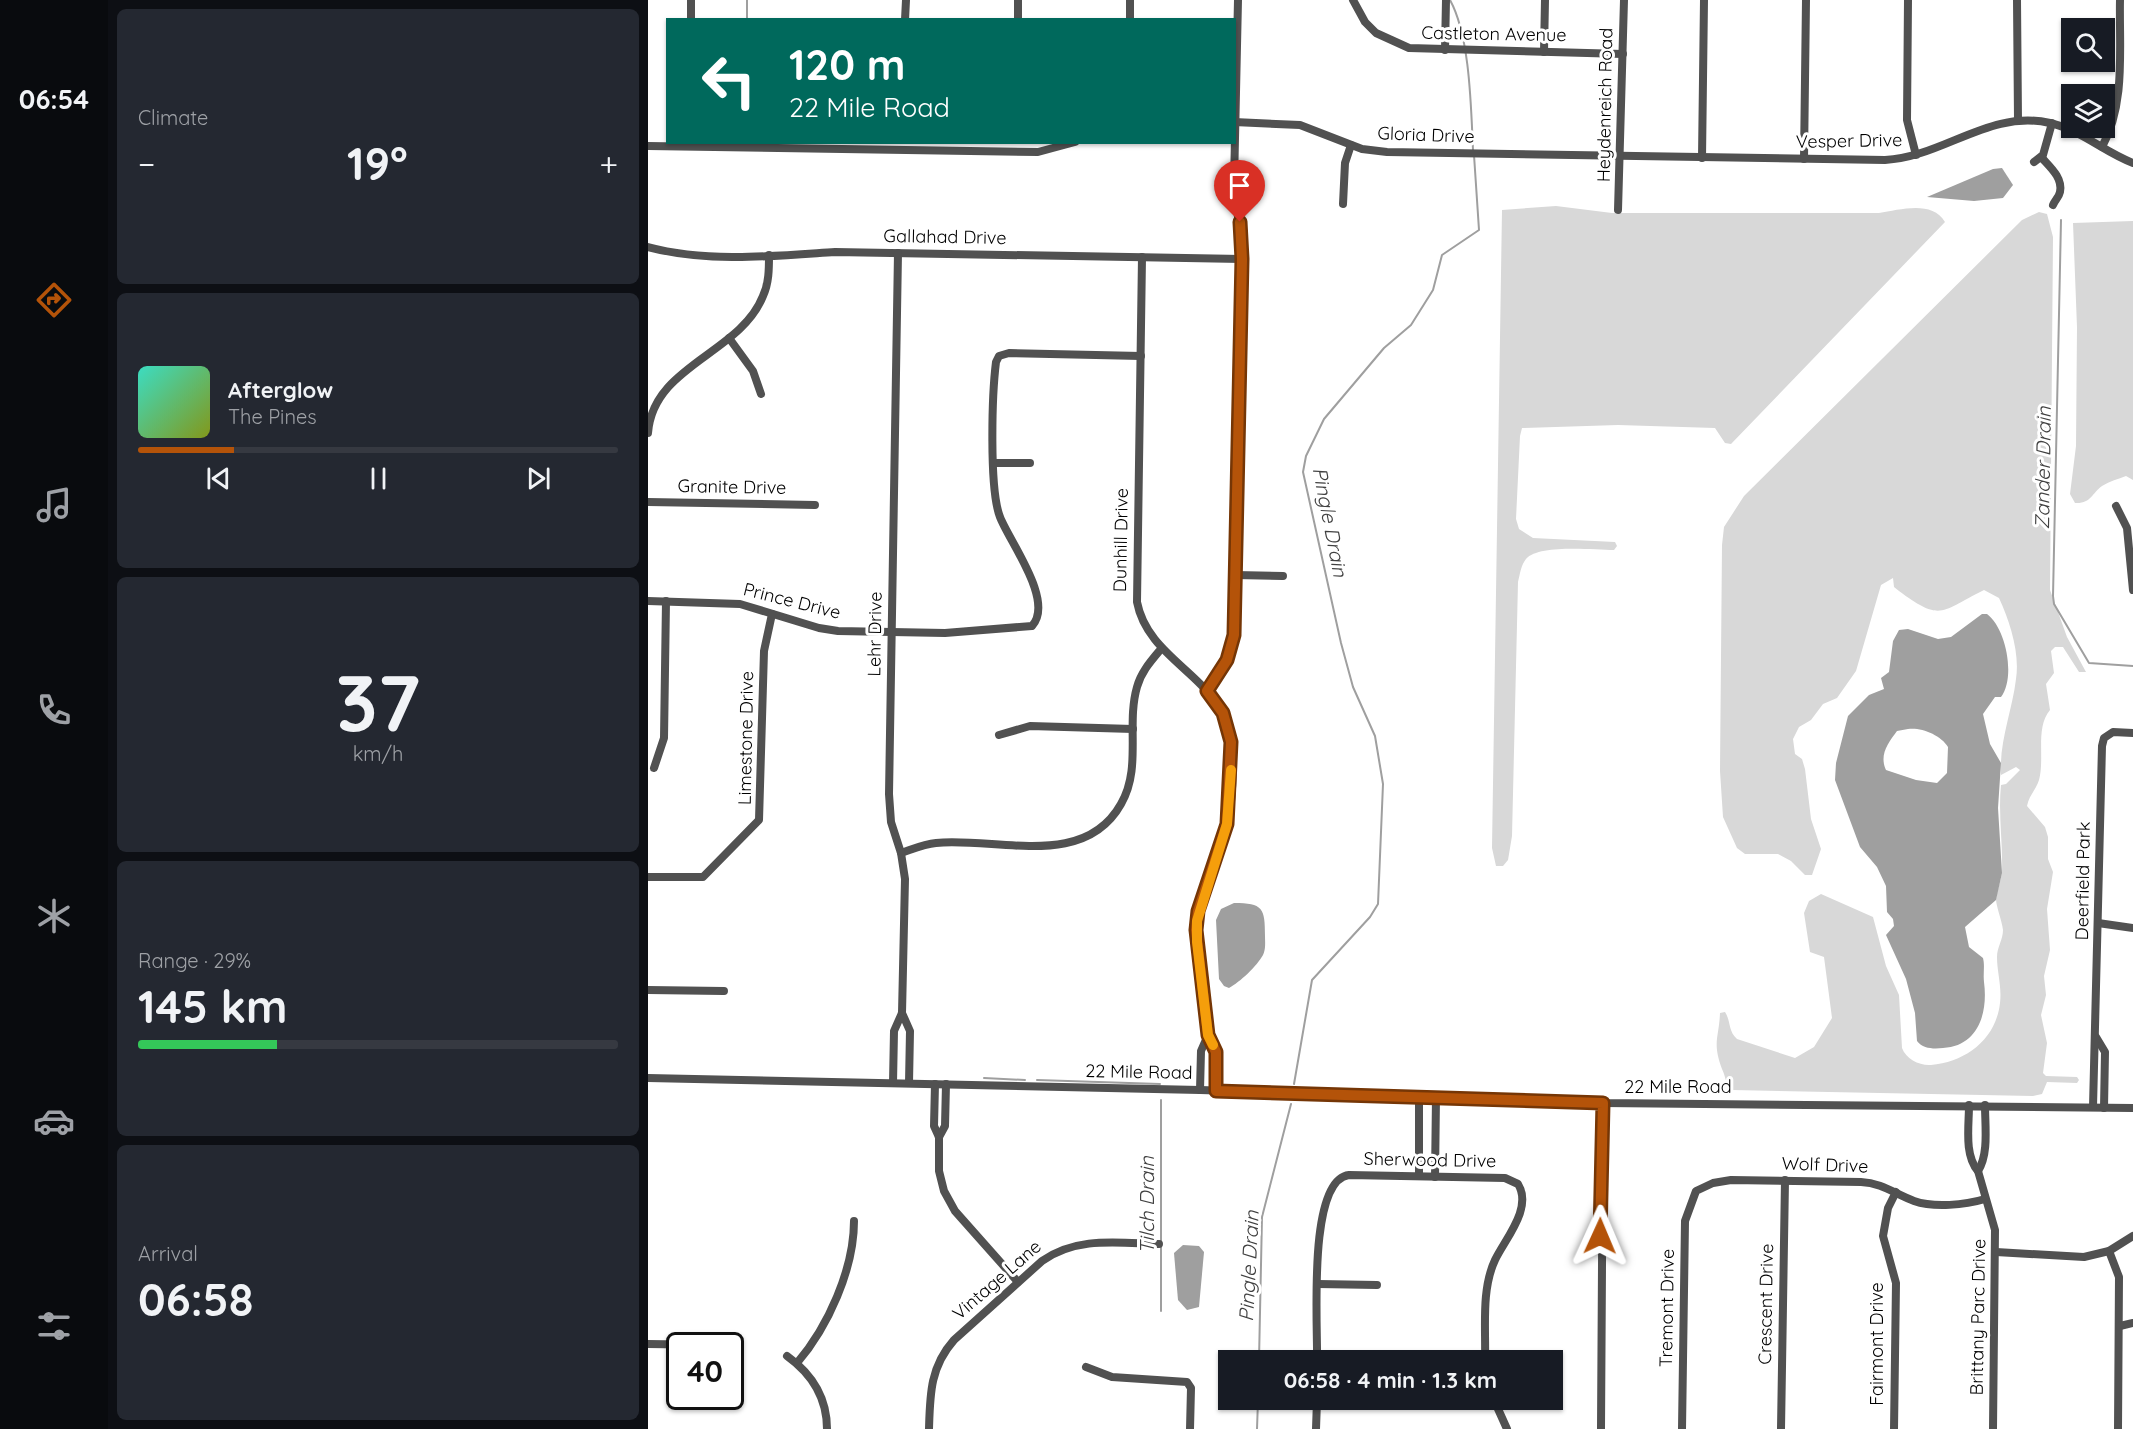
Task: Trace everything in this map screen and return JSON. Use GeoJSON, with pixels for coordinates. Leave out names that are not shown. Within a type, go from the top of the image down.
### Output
{"type":"FeatureCollection","features":[{"type":"Feature","properties":{"kind":"street"},"geometry":{"type":"LineString","coordinates":[[691,0],[691,18]]}},
{"type":"Feature","properties":{"kind":"street"},"geometry":{"type":"LineString","coordinates":[[905,18],[906,0]]}},
{"type":"Feature","properties":{"kind":"street"},"geometry":{"type":"LineString","coordinates":[[1018,0],[1018,18]]}},
{"type":"Feature","properties":{"kind":"street"},"geometry":{"type":"LineString","coordinates":[[1130,0],[1130,18]]}},
{"type":"Feature","properties":{"kind":"street"},"geometry":{"type":"LineString","coordinates":[[1236,81],[1238,0]]}},
{"type":"Feature","properties":{"kind":"street","name":"Castleton Avenue"},"geometry":{"type":"LineString","coordinates":[[1353,0],[1370,28],[1383,38],[1409,48],[1623,54]]}},
{"type":"Feature","properties":{"kind":"street"},"geometry":{"type":"LineString","coordinates":[[1445,50],[1446,0]]}},
{"type":"Feature","properties":{"kind":"street"},"geometry":{"type":"LineString","coordinates":[[1544,52],[1545,0]]}},
{"type":"Feature","properties":{"kind":"street","name":"Heydenreich Road"},"geometry":{"type":"LineString","coordinates":[[1618,210],[1624,0]]}},
{"type":"Feature","properties":{"kind":"street"},"geometry":{"type":"LineString","coordinates":[[1702,158],[1704,0]]}},
{"type":"Feature","properties":{"kind":"street"},"geometry":{"type":"LineString","coordinates":[[1804,159],[1806,0]]}},
{"type":"Feature","properties":{"kind":"street"},"geometry":{"type":"LineString","coordinates":[[1908,0],[1907,120],[1916,155]]}},
{"type":"Feature","properties":{"kind":"street"},"geometry":{"type":"LineString","coordinates":[[2017,0],[2018,120]]}},
{"type":"Feature","properties":{"kind":"street"},"geometry":{"type":"LineString","coordinates":[[2102,147],[2114,123],[2118,100],[2120,0]]}},
{"type":"Feature","properties":{"kind":"street","name":"Vesper Drive"},"geometry":{"type":"LineString","coordinates":[[1621,156],[1885,160],[1916,155],[1984,127],[2018,120],[2052,123],[2078,133],[2133,163]]}},
{"type":"Feature","properties":{"kind":"street","name":"Gloria Drive"},"geometry":{"type":"LineString","coordinates":[[1236,122],[1300,125],[1351,145],[1386,152],[1621,156]]}},
{"type":"Feature","properties":{"kind":"street"},"geometry":{"type":"LineString","coordinates":[[2052,123],[2038,160],[2057,176],[2060,193],[2053,205]]}},
{"type":"Feature","properties":{"kind":"street"},"geometry":{"type":"LineString","coordinates":[[648,146],[1015,147],[1047,151],[1069,144]]}},
{"type":"Feature","properties":{"kind":"street"},"geometry":{"type":"LineString","coordinates":[[1207,691],[1224,668],[1232,645],[1242,259],[1234,184],[1235,144]]}},
{"type":"Feature","properties":{"kind":"street"},"geometry":{"type":"LineString","coordinates":[[1343,204],[1345,163],[1351,145]]}},
{"type":"Feature","properties":{"kind":"street","name":"Gallahad Drive"},"geometry":{"type":"LineString","coordinates":[[648,248],[681,254],[769,255],[835,252],[1242,259]]}},
{"type":"Feature","properties":{"kind":"street","name":"Lehr Drive"},"geometry":{"type":"LineString","coordinates":[[893,1083],[894,1031],[902,1013],[905,879],[902,853],[891,822],[889,804],[898,253]]}},
{"type":"Feature","properties":{"kind":"street"},"geometry":{"type":"LineString","coordinates":[[648,433],[653,410],[663,393],[681,374],[729,338],[750,318],[763,296],[768,280],[769,255]]}},
{"type":"Feature","properties":{"kind":"street","name":"Dunhill Drive"},"geometry":{"type":"LineString","coordinates":[[1142,257],[1136,592],[1141,618],[1161,649],[1207,691],[1223,713],[1231,742],[1227,824],[1197,921],[1197,942],[1208,1035],[1216,1052],[1216,1091]]}},
{"type":"Feature","properties":{"kind":"street"},"geometry":{"type":"LineString","coordinates":[[729,338],[753,371],[761,393]]}},
{"type":"Feature","properties":{"kind":"street"},"geometry":{"type":"LineString","coordinates":[[1030,463],[993,463],[995,367],[999,356],[1009,354],[1141,356]]}},
{"type":"Feature","properties":{"kind":"street","name":"Prince Drive"},"geometry":{"type":"LineString","coordinates":[[648,601],[729,603],[828,630],[955,632],[1028,627],[1035,623],[1034,582],[998,510],[993,493],[993,463]]}},
{"type":"Feature","properties":{"kind":"street","name":"Granite Drive"},"geometry":{"type":"LineString","coordinates":[[648,502],[815,505]]}},
{"type":"Feature","properties":{"kind":"street"},"geometry":{"type":"LineString","coordinates":[[2116,506],[2127,528],[2133,590]]}},
{"type":"Feature","properties":{"kind":"street"},"geometry":{"type":"LineString","coordinates":[[1235,575],[1283,576]]}},
{"type":"Feature","properties":{"kind":"street"},"geometry":{"type":"LineString","coordinates":[[654,768],[664,738],[666,602]]}},
{"type":"Feature","properties":{"kind":"street","name":"Limestone Drive"},"geometry":{"type":"LineString","coordinates":[[648,878],[703,877],[757,823],[761,816],[764,651],[772,614]]}},
{"type":"Feature","properties":{"kind":"street"},"geometry":{"type":"LineString","coordinates":[[902,853],[927,844],[943,843],[1061,845],[1085,838],[1101,828],[1114,815],[1127,793],[1131,776],[1134,698],[1139,681],[1161,649]]}},
{"type":"Feature","properties":{"kind":"street"},"geometry":{"type":"LineString","coordinates":[[999,735],[1030,726],[1133,729]]}},
{"type":"Feature","properties":{"kind":"street","name":"Deerfield Park"},"geometry":{"type":"LineString","coordinates":[[2093,1107],[2102,746],[2104,738],[2114,732],[2133,732]]}},
{"type":"Feature","properties":{"kind":"street"},"geometry":{"type":"LineString","coordinates":[[2098,923],[2133,928]]}},
{"type":"Feature","properties":{"kind":"street"},"geometry":{"type":"LineString","coordinates":[[648,990],[724,992]]}},
{"type":"Feature","properties":{"kind":"street","name":"Lehr Drive"},"geometry":{"type":"LineString","coordinates":[[902,1013],[910,1031],[909,1083]]}},
{"type":"Feature","properties":{"kind":"street","name":"Dunhill Drive"},"geometry":{"type":"LineString","coordinates":[[1200,1090],[1200,1051],[1208,1035]]}},
{"type":"Feature","properties":{"kind":"street"},"geometry":{"type":"LineString","coordinates":[[2096,1037],[2105,1052],[2104,1108]]}},
{"type":"Feature","properties":{"kind":"street","name":"22 Mile Road"},"geometry":{"type":"LineString","coordinates":[[648,1078],[1200,1090],[1603,1103],[2133,1108]]}},
{"type":"Feature","properties":{"kind":"street"},"geometry":{"type":"LineString","coordinates":[[934,1084],[934,1126],[939,1137],[939,1171],[947,1198],[955,1211],[1018,1282]]}},
{"type":"Feature","properties":{"kind":"street"},"geometry":{"type":"LineString","coordinates":[[939,1137],[945,1126],[946,1084]]}},
{"type":"Feature","properties":{"kind":"street"},"geometry":{"type":"LineString","coordinates":[[1419,1096],[1419,1176]]}},
{"type":"Feature","properties":{"kind":"street"},"geometry":{"type":"LineString","coordinates":[[1435,1177],[1436,1097]]}},
{"type":"Feature","properties":{"kind":"street"},"geometry":{"type":"LineString","coordinates":[[1601,1429],[1603,1103]]}},
{"type":"Feature","properties":{"kind":"street","name":"Brittany Parc Drive"},"geometry":{"type":"LineString","coordinates":[[1969,1105],[1969,1149],[1972,1164],[1978,1171],[1995,1230],[1993,1429]]}},
{"type":"Feature","properties":{"kind":"street","name":"Brittany Parc Drive"},"geometry":{"type":"LineString","coordinates":[[1978,1171],[1982,1165],[1984,1149],[1985,1105]]}},
{"type":"Feature","properties":{"kind":"street"},"geometry":{"type":"LineString","coordinates":[[1969,1149],[1984,1149]]}},
{"type":"Feature","properties":{"kind":"street","name":"Sherwood Drive"},"geometry":{"type":"LineString","coordinates":[[1318,1284],[1320,1223],[1331,1189],[1339,1177],[1349,1174],[1505,1178],[1518,1184],[1522,1200],[1519,1215],[1494,1260],[1487,1284],[1485,1350]]}},
{"type":"Feature","properties":{"kind":"street","name":"Wolf Drive"},"geometry":{"type":"LineString","coordinates":[[1696,1191],[1713,1183],[1731,1180],[1785,1180],[1873,1183],[1924,1203],[1968,1203],[1985,1199]]}},
{"type":"Feature","properties":{"kind":"street","name":"Crescent Drive"},"geometry":{"type":"LineString","coordinates":[[1781,1429],[1785,1180]]}},
{"type":"Feature","properties":{"kind":"street","name":"Tremont Drive"},"geometry":{"type":"LineString","coordinates":[[1682,1429],[1685,1221],[1696,1191]]}},
{"type":"Feature","properties":{"kind":"street","name":"Fairmont Drive"},"geometry":{"type":"LineString","coordinates":[[1894,1429],[1895,1277],[1883,1231],[1888,1208],[1896,1192]]}},
{"type":"Feature","properties":{"kind":"street"},"geometry":{"type":"LineString","coordinates":[[797,1364],[814,1343],[828,1318],[852,1250],[854,1221]]}},
{"type":"Feature","properties":{"kind":"street"},"geometry":{"type":"LineString","coordinates":[[1996,1252],[2085,1257],[2109,1251],[2133,1236]]}},
{"type":"Feature","properties":{"kind":"street","name":"Vintage Lane"},"geometry":{"type":"LineString","coordinates":[[929,1429],[932,1381],[941,1355],[954,1340],[1049,1256],[1073,1245],[1092,1242],[1159,1244]]}},
{"type":"Feature","properties":{"kind":"street"},"geometry":{"type":"LineString","coordinates":[[2109,1251],[2119,1277],[2118,1429]]}},
{"type":"Feature","properties":{"kind":"street"},"geometry":{"type":"LineString","coordinates":[[1317,1350],[1318,1284],[1377,1285]]}},
{"type":"Feature","properties":{"kind":"street"},"geometry":{"type":"LineString","coordinates":[[2120,1326],[2133,1323]]}},
{"type":"Feature","properties":{"kind":"street"},"geometry":{"type":"LineString","coordinates":[[648,1344],[666,1344]]}},
{"type":"Feature","properties":{"kind":"street"},"geometry":{"type":"LineString","coordinates":[[787,1356],[797,1364],[819,1392],[825,1409],[827,1429]]}},
{"type":"Feature","properties":{"kind":"street"},"geometry":{"type":"LineString","coordinates":[[1086,1367],[1112,1377],[1179,1379],[1187,1382],[1191,1388],[1190,1429]]}},
{"type":"Feature","properties":{"kind":"street"},"geometry":{"type":"LineString","coordinates":[[1316,1429],[1317,1410]]}},
{"type":"Feature","properties":{"kind":"street"},"geometry":{"type":"LineString","coordinates":[[1498,1410],[1507,1429]]}},
{"type":"Feature","properties":{"kind":"shaded area"},"geometry":{"type":"Polygon","coordinates":[[[2002,168],[2013,185],[2003,198],[1974,201],[1927,197],[1993,169],[2002,168]]]}},
{"type":"Feature","properties":{"kind":"shaded area"},"geometry":{"type":"Polygon","coordinates":[[[1556,206],[1612,213],[1879,213],[1915,208],[1932,211],[1945,222],[1731,444],[1725,443],[1715,428],[1618,425],[1522,428],[1516,519],[1519,529],[1533,538],[1615,542],[1617,546],[1614,550],[1542,551],[1526,559],[1522,567],[1518,582],[1512,836],[1508,860],[1503,866],[1496,866],[1492,848],[1502,210],[1556,206]]]}},
{"type":"Feature","properties":{"kind":"shaded area"},"geometry":{"type":"Polygon","coordinates":[[[2039,212],[2047,214],[2053,237],[2050,590],[2067,637],[2086,672],[2079,672],[2063,647],[2055,647],[2051,651],[2054,673],[2046,684],[2050,710],[2043,725],[2041,771],[2038,784],[2027,806],[2045,827],[2048,837],[2048,859],[2053,872],[2047,909],[2050,950],[2044,976],[2046,995],[2041,1015],[2047,1043],[2043,1073],[2046,1076],[2077,1077],[2079,1080],[2077,1083],[2047,1082],[2042,1094],[2033,1096],[1732,1090],[1727,1083],[1717,1052],[1720,1013],[1725,1012],[1732,1033],[1737,1039],[1795,1058],[1814,1047],[1832,1018],[1824,957],[1810,952],[1804,913],[1809,901],[1821,894],[1873,917],[1886,966],[1899,995],[1902,1048],[1910,1058],[1918,1063],[1931,1065],[1944,1063],[1967,1054],[1986,1038],[1997,1016],[2000,985],[1997,957],[2003,930],[1996,899],[2002,872],[2001,785],[2006,784],[2020,770],[2016,767],[2001,775],[2002,750],[2014,691],[2017,659],[2007,617],[1999,598],[1984,590],[1950,608],[1933,610],[1913,601],[1894,587],[1893,578],[1881,585],[1856,671],[1837,698],[1823,704],[1811,720],[1799,727],[1793,739],[1795,754],[1802,759],[1805,769],[1811,819],[1821,849],[1812,875],[1805,875],[1791,861],[1778,854],[1745,854],[1737,848],[1723,817],[1720,771],[1722,545],[1724,527],[1744,496],[2022,220],[2039,212]]]}},
{"type":"Feature","properties":{"kind":"shaded area"},"geometry":{"type":"Polygon","coordinates":[[[2133,221],[2133,480],[2126,476],[2111,481],[2085,502],[2075,503],[2070,494],[2076,446],[2077,327],[2073,223],[2133,221]]]}},
{"type":"Feature","properties":{"kind":"shaded area"},"geometry":{"type":"Polygon","coordinates":[[[1982,614],[1987,614],[1999,630],[2007,653],[2008,678],[2005,688],[2001,697],[1995,697],[1983,714],[1990,744],[2001,763],[1998,808],[2002,873],[1996,900],[1965,927],[1969,947],[1984,961],[1984,1005],[1978,1026],[1965,1041],[1955,1046],[1932,1048],[1922,1046],[1917,1041],[1915,1013],[1906,979],[1886,935],[1894,926],[1893,919],[1887,912],[1886,886],[1877,867],[1860,847],[1835,780],[1836,763],[1848,716],[1869,695],[1884,689],[1881,678],[1889,672],[1893,641],[1899,630],[1908,629],[1938,639],[1951,637],[1982,614]],[[1913,729],[1897,731],[1890,740],[1884,754],[1886,770],[1916,780],[1937,783],[1947,773],[1948,747],[1936,736],[1913,729]]]}},
{"type":"Feature","properties":{"kind":"shaded area"},"geometry":{"type":"Polygon","coordinates":[[[1234,903],[1257,906],[1263,913],[1265,950],[1257,964],[1229,988],[1224,986],[1219,979],[1216,920],[1221,909],[1234,903]]]}},
{"type":"Feature","properties":{"kind":"shaded area"},"geometry":{"type":"Polygon","coordinates":[[[1183,1245],[1199,1246],[1204,1252],[1199,1307],[1187,1310],[1178,1300],[1174,1253],[1183,1245]]]}},
{"type":"Feature","properties":{"kind":"waterway","name":"Tilch Drain"},"geometry":{"type":"LineString","coordinates":[[747,0],[747,18]]}},
{"type":"Feature","properties":{"kind":"waterway","name":"Pingle Drain"},"geometry":{"type":"LineString","coordinates":[[1450,0],[1457,15],[1466,52],[1473,150]]}},
{"type":"Feature","properties":{"kind":"waterway","name":"Pingle Drain"},"geometry":{"type":"LineString","coordinates":[[1294,1084],[1312,980],[1370,917],[1378,904],[1383,784],[1375,736],[1353,687],[1341,643],[1303,472],[1306,456],[1324,419],[1384,348],[1411,325],[1433,290],[1442,255],[1479,230],[1474,155]]}},
{"type":"Feature","properties":{"kind":"waterway","name":"Zander Drain"},"geometry":{"type":"LineString","coordinates":[[2061,220],[2054,604],[2089,663],[2133,666]]}},
{"type":"Feature","properties":{"kind":"waterway","name":"Tilch Drain"},"geometry":{"type":"LineString","coordinates":[[984,1078],[1025,1080]]}},
{"type":"Feature","properties":{"kind":"waterway","name":"Tilch Drain"},"geometry":{"type":"LineString","coordinates":[[1037,1080],[1160,1084]]}},
{"type":"Feature","properties":{"kind":"waterway","name":"Tilch Drain"},"geometry":{"type":"LineString","coordinates":[[1161,1100],[1161,1241]]}},
{"type":"Feature","properties":{"kind":"waterway","name":"Pingle Drain"},"geometry":{"type":"LineString","coordinates":[[1259,1350],[1262,1217],[1291,1104]]}},
{"type":"Feature","properties":{"kind":"waterway","name":"Tilch Drain"},"geometry":{"type":"LineString","coordinates":[[1161,1246],[1161,1311]]}},
{"type":"Feature","properties":{"kind":"waterway","name":"Pingle Drain"},"geometry":{"type":"LineString","coordinates":[[1257,1429],[1258,1410]]}},
{"type":"Feature","properties":{"kind":"slow traffic"},"geometry":{"type":"LineString","coordinates":[[1213,1045],[1208,1035],[1208,1018],[1196,930],[1198,911],[1225,835],[1229,814],[1231,770]]}},
{"type":"Feature","properties":{"kind":"route"},"geometry":{"type":"LineString","coordinates":[[1240,222],[1242,259],[1234,635],[1227,660],[1207,691],[1223,713],[1229,731],[1231,742],[1230,802],[1225,835],[1198,911],[1196,930],[1208,1018],[1208,1035],[1216,1052],[1216,1091],[1603,1103],[1600,1236]]}}]}
